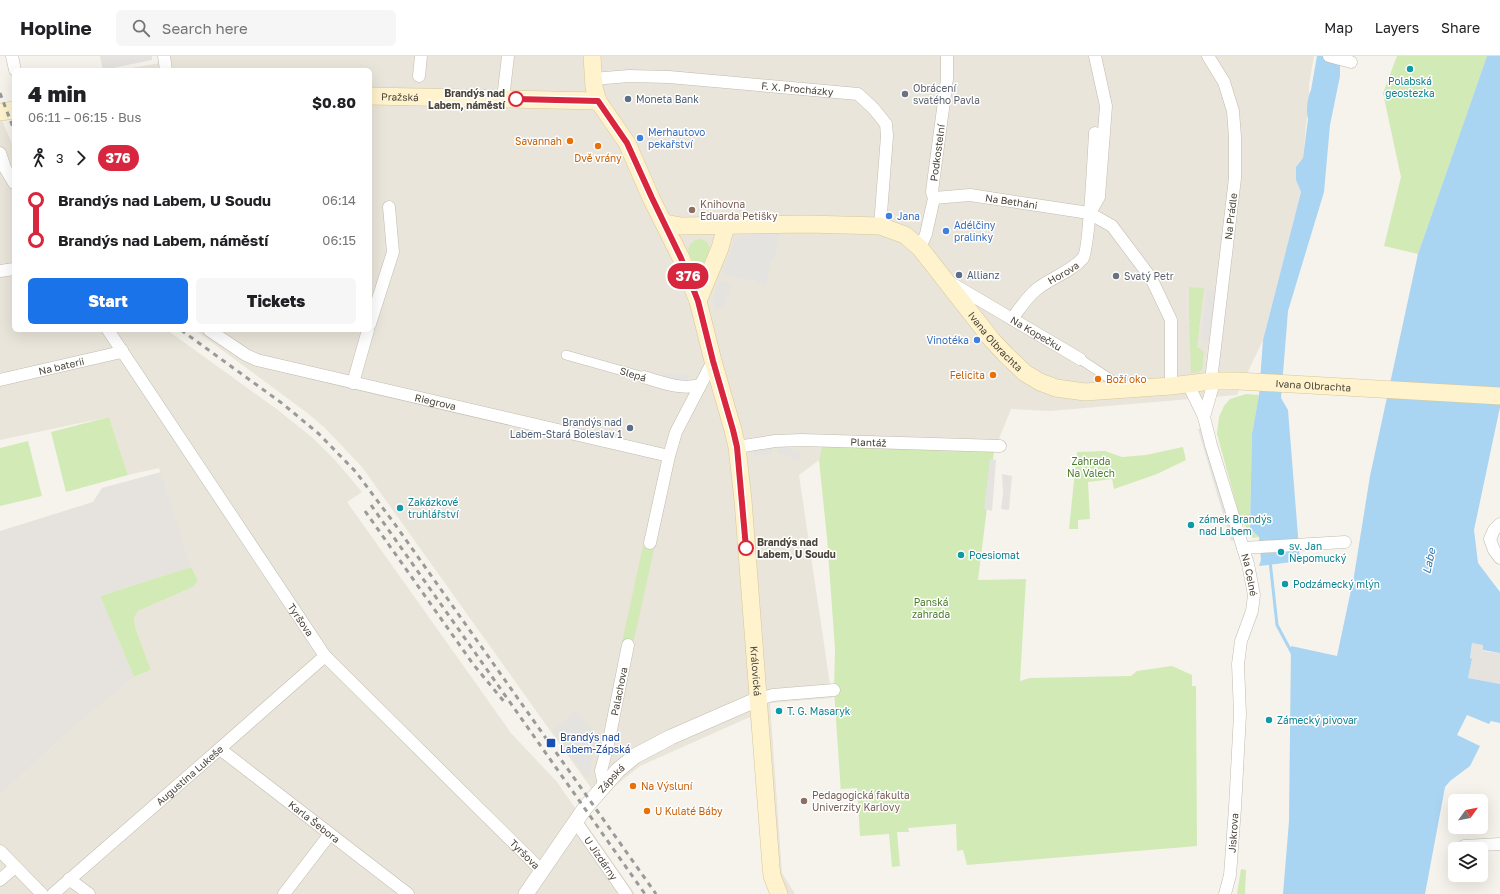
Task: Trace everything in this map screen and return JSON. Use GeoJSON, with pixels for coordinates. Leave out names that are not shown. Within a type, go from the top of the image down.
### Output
{"type":"FeatureCollection","features":[{"type":"Feature","properties":{"kind":"main road"},"geometry":{"type":"LineString","coordinates":[[592,56],[594,87],[598,101],[627,143],[665,223]]}},
{"type":"Feature","properties":{"kind":"main road","name":"Pražská"},"geometry":{"type":"LineString","coordinates":[[372,96],[598,101]]}},
{"type":"Feature","properties":{"kind":"main road"},"geometry":{"type":"LineString","coordinates":[[0,112],[12,110]]}},
{"type":"Feature","properties":{"kind":"main road","name":"Ivana Olbrachta"},"geometry":{"type":"LineString","coordinates":[[665,223],[682,226],[807,224],[880,226],[905,234],[920,248],[992,340],[1025,372],[1040,382],[1056,388],[1085,392],[1171,386],[1212,381],[1251,381],[1500,396]]}},
{"type":"Feature","properties":{"kind":"main road","name":"Královická"},"geometry":{"type":"LineString","coordinates":[[665,223],[698,301],[737,447],[743,500],[771,866],[772,876],[778,893]]}},
{"type":"Feature","properties":{"kind":"main road"},"geometry":{"type":"LineString","coordinates":[[698,301],[720,248],[726,226]]}},
{"type":"Feature","properties":{"kind":"street"},"geometry":{"type":"LineString","coordinates":[[12,56],[15,68]]}},
{"type":"Feature","properties":{"kind":"street"},"geometry":{"type":"LineString","coordinates":[[164,56],[166,68]]}},
{"type":"Feature","properties":{"kind":"street"},"geometry":{"type":"LineString","coordinates":[[419,76],[421,56]]}},
{"type":"Feature","properties":{"kind":"street"},"geometry":{"type":"LineString","coordinates":[[503,99],[508,56]]}},
{"type":"Feature","properties":{"kind":"street","name":"Podkostelní"},"geometry":{"type":"LineString","coordinates":[[920,248],[926,234],[934,198],[932,192],[947,79],[947,56]]}},
{"type":"Feature","properties":{"kind":"street"},"geometry":{"type":"LineString","coordinates":[[1089,214],[1099,197],[1106,106],[1095,56]]}},
{"type":"Feature","properties":{"kind":"street","name":"Na Prádle"},"geometry":{"type":"LineString","coordinates":[[1204,417],[1212,389],[1235,178],[1233,111],[1224,82],[1208,56]]}},
{"type":"Feature","properties":{"kind":"street"},"geometry":{"type":"LineString","coordinates":[[1329,56],[1351,62]]}},
{"type":"Feature","properties":{"kind":"street","name":"F. X. Procházky"},"geometry":{"type":"LineString","coordinates":[[593,79],[629,76],[668,77],[858,94],[874,109],[886,124],[887,136],[880,226]]}},
{"type":"Feature","properties":{"kind":"street","name":"Horova"},"geometry":{"type":"LineString","coordinates":[[1012,319],[1027,298],[1038,288],[1067,272],[1084,257],[1088,238],[1095,133]]}},
{"type":"Feature","properties":{"kind":"street"},"geometry":{"type":"LineString","coordinates":[[0,153],[5,168],[12,180]]}},
{"type":"Feature","properties":{"kind":"street","name":"Na Betháni"},"geometry":{"type":"LineString","coordinates":[[934,198],[970,195],[1089,214],[1112,226],[1151,278],[1171,320],[1171,386]]}},
{"type":"Feature","properties":{"kind":"street"},"geometry":{"type":"LineString","coordinates":[[372,318],[394,252],[389,207]]}},
{"type":"Feature","properties":{"kind":"street"},"geometry":{"type":"LineString","coordinates":[[0,271],[12,269]]}},
{"type":"Feature","properties":{"kind":"street","name":"Na Kopečku"},"geometry":{"type":"LineString","coordinates":[[945,280],[1126,389]]}},
{"type":"Feature","properties":{"kind":"street","name":"Tyršova"},"geometry":{"type":"LineString","coordinates":[[109,332],[325,656],[542,871]]}},
{"type":"Feature","properties":{"kind":"street","name":"Riegrova"},"geometry":{"type":"LineString","coordinates":[[212,332],[246,355],[257,360],[669,456]]}},
{"type":"Feature","properties":{"kind":"street"},"geometry":{"type":"LineString","coordinates":[[353,383],[367,332]]}},
{"type":"Feature","properties":{"kind":"street","name":"Na baterii"},"geometry":{"type":"LineString","coordinates":[[0,380],[117,353],[122,350]]}},
{"type":"Feature","properties":{"kind":"street","name":"Slepá"},"geometry":{"type":"LineString","coordinates":[[566,355],[664,384],[689,388],[700,386]]}},
{"type":"Feature","properties":{"kind":"street"},"geometry":{"type":"LineString","coordinates":[[650,543],[669,456],[676,432],[713,361]]}},
{"type":"Feature","properties":{"kind":"street","name":"Na Celné"},"geometry":{"type":"LineString","coordinates":[[1188,384],[1204,417],[1211,445],[1248,564],[1254,595],[1252,611],[1241,641],[1238,664],[1240,714],[1237,772]]}},
{"type":"Feature","properties":{"kind":"street","name":"Plantáž"},"geometry":{"type":"LineString","coordinates":[[737,447],[775,441],[802,440],[1000,446]]}},
{"type":"Feature","properties":{"kind":"street"},"geometry":{"type":"LineString","coordinates":[[1500,524],[1494,530],[1490,539],[1494,550],[1500,558]]}},
{"type":"Feature","properties":{"kind":"street"},"geometry":{"type":"LineString","coordinates":[[1243,548],[1345,542]]}},
{"type":"Feature","properties":{"kind":"street","name":"Palachova"},"geometry":{"type":"LineString","coordinates":[[604,785],[601,771],[609,740],[628,645]]}},
{"type":"Feature","properties":{"kind":"street","name":"Augustina Lukeše"},"geometry":{"type":"LineString","coordinates":[[53,894],[325,656]]}},
{"type":"Feature","properties":{"kind":"street"},"geometry":{"type":"LineString","coordinates":[[758,699],[773,695],[834,690]]}},
{"type":"Feature","properties":{"kind":"street","name":"Zápská"},"geometry":{"type":"LineString","coordinates":[[526,894],[591,800],[618,770],[641,753],[686,730],[758,699]]}},
{"type":"Feature","properties":{"kind":"street","name":"Karla Šebora"},"geometry":{"type":"LineString","coordinates":[[220,749],[408,894]]}},
{"type":"Feature","properties":{"kind":"street","name":"Jiskrova"},"geometry":{"type":"LineString","coordinates":[[1225,894],[1230,875],[1237,772]]}},
{"type":"Feature","properties":{"kind":"street","name":"U Jízdárny"},"geometry":{"type":"LineString","coordinates":[[576,822],[626,894]]}},
{"type":"Feature","properties":{"kind":"street"},"geometry":{"type":"LineString","coordinates":[[284,894],[330,834]]}},
{"type":"Feature","properties":{"kind":"street"},"geometry":{"type":"LineString","coordinates":[[1488,845],[1500,844]]}},
{"type":"Feature","properties":{"kind":"street"},"geometry":{"type":"LineString","coordinates":[[0,851],[42,894]]}},
{"type":"Feature","properties":{"kind":"street"},"geometry":{"type":"LineString","coordinates":[[0,880],[15,867]]}},
{"type":"Feature","properties":{"kind":"street"},"geometry":{"type":"LineString","coordinates":[[69,879],[89,894]]}},
{"type":"Feature","properties":{"kind":"shaded area"},"geometry":{"type":"Polygon","coordinates":[[[100,56],[152,56],[152,60],[113,68],[103,68],[100,56]]]}},
{"type":"Feature","properties":{"kind":"shaded area"},"geometry":{"type":"Polygon","coordinates":[[[160,56],[1314,56],[1309,84],[1303,158],[1296,167],[1296,180],[1301,192],[1263,340],[1237,395],[1050,411],[1011,409],[994,451],[822,445],[819,460],[799,475],[832,698],[770,703],[782,873],[795,894],[772,894],[750,717],[640,766],[599,799],[362,467],[325,428],[306,412],[198,332],[372,332],[372,68],[130,68],[161,63],[160,56]]]}},
{"type":"Feature","properties":{"kind":"shaded area"},"geometry":{"type":"Polygon","coordinates":[[[372,85],[459,89],[462,92],[372,89],[372,85]]]}},
{"type":"Feature","properties":{"kind":"shaded area"},"geometry":{"type":"Polygon","coordinates":[[[0,116],[12,143],[12,332],[170,332],[278,410],[314,439],[335,460],[362,492],[347,502],[511,733],[557,782],[635,894],[0,894],[0,795],[67,733],[134,677],[151,670],[136,630],[134,618],[138,611],[193,587],[198,580],[191,567],[159,468],[128,475],[109,417],[0,440],[0,116]]]}},
{"type":"Feature","properties":{"kind":"shaded area"},"geometry":{"type":"Polygon","coordinates":[[[779,233],[776,255],[770,262],[766,287],[752,280],[734,278],[722,273],[736,238],[744,235],[779,233]]]}},
{"type":"Feature","properties":{"kind":"shaded area"},"geometry":{"type":"Polygon","coordinates":[[[719,280],[731,285],[724,307],[714,308],[714,293],[719,280]]]}},
{"type":"Feature","properties":{"kind":"shaded area"},"geometry":{"type":"Polygon","coordinates":[[[1207,289],[1216,290],[1211,341],[1201,340],[1207,289]]]}},
{"type":"Feature","properties":{"kind":"shaded area"},"geometry":{"type":"Polygon","coordinates":[[[662,373],[688,374],[690,382],[665,382],[662,373]]]}},
{"type":"Feature","properties":{"kind":"shaded area"},"geometry":{"type":"Polygon","coordinates":[[[306,375],[470,414],[469,417],[307,379],[306,375]]]}},
{"type":"Feature","properties":{"kind":"shaded area"},"geometry":{"type":"Polygon","coordinates":[[[514,424],[648,455],[648,458],[515,427],[514,424]]]}},
{"type":"Feature","properties":{"kind":"shaded area"},"geometry":{"type":"Polygon","coordinates":[[[1202,428],[1235,540],[1231,541],[1198,429],[1202,428]]]}},
{"type":"Feature","properties":{"kind":"shaded area"},"geometry":{"type":"Polygon","coordinates":[[[780,445],[802,453],[799,460],[778,453],[780,445]]]}},
{"type":"Feature","properties":{"kind":"shaded area"},"geometry":{"type":"Polygon","coordinates":[[[772,446],[773,453],[754,457],[752,449],[772,446]]]}},
{"type":"Feature","properties":{"kind":"shaded area"},"geometry":{"type":"Polygon","coordinates":[[[990,459],[996,460],[992,511],[984,509],[990,459]]]}},
{"type":"Feature","properties":{"kind":"shaded area"},"geometry":{"type":"Polygon","coordinates":[[[161,472],[191,567],[100,596],[134,677],[67,733],[0,795],[0,531],[93,502],[102,488],[161,472]]]}},
{"type":"Feature","properties":{"kind":"shaded area"},"geometry":{"type":"Polygon","coordinates":[[[1002,474],[1012,476],[1009,510],[1001,509],[1003,493],[1002,474]]]}},
{"type":"Feature","properties":{"kind":"shaded area"},"geometry":{"type":"Polygon","coordinates":[[[1472,643],[1483,645],[1483,651],[1500,653],[1500,684],[1468,678],[1472,659],[1470,659],[1472,643]]]}},
{"type":"Feature","properties":{"kind":"shaded area"},"geometry":{"type":"Polygon","coordinates":[[[577,711],[597,738],[588,779],[552,730],[577,711]]]}},
{"type":"Feature","properties":{"kind":"green space"},"geometry":{"type":"Polygon","coordinates":[[[1397,56],[1487,56],[1418,254],[1384,246],[1401,177],[1383,93],[1397,56]]]}},
{"type":"Feature","properties":{"kind":"green space"},"geometry":{"type":"Polygon","coordinates":[[[701,239],[707,243],[709,250],[699,277],[688,250],[693,242],[701,239]]]}},
{"type":"Feature","properties":{"kind":"green space"},"geometry":{"type":"Polygon","coordinates":[[[1189,287],[1204,288],[1197,347],[1204,352],[1202,370],[1191,373],[1189,322],[1191,320],[1189,320],[1189,287]]]}},
{"type":"Feature","properties":{"kind":"green space"},"geometry":{"type":"Polygon","coordinates":[[[1246,394],[1259,395],[1252,434],[1250,528],[1259,537],[1253,538],[1240,518],[1217,434],[1219,417],[1224,406],[1230,399],[1246,394]]]}},
{"type":"Feature","properties":{"kind":"green space"},"geometry":{"type":"Polygon","coordinates":[[[109,417],[128,475],[66,492],[51,432],[109,417]]]}},
{"type":"Feature","properties":{"kind":"green space"},"geometry":{"type":"Polygon","coordinates":[[[28,441],[42,496],[0,506],[0,448],[28,441]]]}},
{"type":"Feature","properties":{"kind":"green space","name":"Panská zahrada"},"geometry":{"type":"Polygon","coordinates":[[[822,445],[994,451],[978,580],[1026,579],[1020,681],[1030,678],[1131,676],[1137,671],[1172,666],[1192,675],[1192,686],[1196,686],[1197,846],[967,865],[963,850],[957,851],[956,824],[908,828],[909,832],[897,832],[900,866],[892,867],[889,834],[860,836],[857,788],[841,789],[842,808],[834,690],[835,649],[827,538],[819,460],[822,445]]]}},
{"type":"Feature","properties":{"kind":"green space","name":"Zahrada Na Valech"},"geometry":{"type":"Polygon","coordinates":[[[1183,447],[1186,460],[1157,474],[1114,489],[1112,479],[1088,482],[1090,519],[1078,520],[1078,529],[1069,529],[1077,452],[1105,451],[1122,457],[1146,455],[1183,447]]]}},
{"type":"Feature","properties":{"kind":"green space"},"geometry":{"type":"Polygon","coordinates":[[[643,546],[654,549],[633,644],[622,642],[643,546]]]}},
{"type":"Feature","properties":{"kind":"green space"},"geometry":{"type":"Polygon","coordinates":[[[191,567],[198,580],[193,587],[138,611],[134,618],[136,630],[151,670],[134,677],[100,596],[191,567]]]}},
{"type":"Feature","properties":{"kind":"green space"},"geometry":{"type":"Polygon","coordinates":[[[1241,869],[1246,870],[1245,894],[1237,894],[1241,869]]]}},
{"type":"Feature","properties":{"kind":"water"},"geometry":{"type":"Polygon","coordinates":[[[1317,56],[1340,56],[1340,76],[1330,125],[1324,192],[1288,311],[1281,398],[1288,410],[1300,561],[1259,566],[1261,560],[1259,537],[1250,528],[1252,434],[1259,395],[1263,340],[1301,192],[1296,180],[1296,167],[1303,158],[1308,119],[1308,101],[1317,56]]]}},
{"type":"Feature","properties":{"kind":"water","name":"Labe"},"geometry":{"type":"Polygon","coordinates":[[[1487,56],[1500,56],[1500,407],[1474,530],[1478,563],[1500,592],[1500,653],[1483,650],[1483,645],[1472,643],[1470,658],[1472,659],[1468,678],[1500,684],[1500,723],[1491,721],[1489,724],[1467,715],[1457,735],[1480,746],[1470,766],[1450,781],[1445,787],[1425,894],[1283,894],[1289,821],[1291,646],[1337,656],[1354,576],[1370,476],[1418,254],[1487,56]]]}},
{"type":"Feature","properties":{"kind":"waterway"},"geometry":{"type":"LineString","coordinates":[[1270,561],[1277,625],[1293,655]]}},
{"type":"Feature","properties":{"kind":"railway"},"geometry":{"type":"LineString","coordinates":[[0,93],[12,125]]}},
{"type":"Feature","properties":{"kind":"railway"},"geometry":{"type":"LineString","coordinates":[[184,332],[283,404],[319,434],[356,472],[394,523],[656,894]]}},
{"type":"Feature","properties":{"kind":"railway"},"geometry":{"type":"LineString","coordinates":[[371,505],[645,894]]}},
{"type":"Feature","properties":{"kind":"railway"},"geometry":{"type":"LineString","coordinates":[[365,511],[473,664],[506,704]]}},
{"type":"Feature","properties":{"kind":"bus line","name":"376"},"geometry":{"type":"LineString","coordinates":[[516,99],[598,101],[627,143],[681,258],[701,309],[713,361],[737,447],[743,500],[746,548]]}},
{"type":"Feature","properties":{"kind":"place","name":"Polabská geostezka"},"geometry":{"type":"Point","coordinates":[1410,69]}},
{"type":"Feature","properties":{"kind":"place","name":"Obrácení svatého Pavla"},"geometry":{"type":"Point","coordinates":[905,94]}},
{"type":"Feature","properties":{"kind":"place","name":"Brandýs nad Labem, náměstí"},"geometry":{"type":"Point","coordinates":[516,99]}},
{"type":"Feature","properties":{"kind":"place","name":"Moneta Bank"},"geometry":{"type":"Point","coordinates":[628,99]}},
{"type":"Feature","properties":{"kind":"place","name":"Merhautovo pekařství"},"geometry":{"type":"Point","coordinates":[640,138]}},
{"type":"Feature","properties":{"kind":"place","name":"Savannah"},"geometry":{"type":"Point","coordinates":[570,141]}},
{"type":"Feature","properties":{"kind":"place","name":"Dvě vrány"},"geometry":{"type":"Point","coordinates":[598,146]}},
{"type":"Feature","properties":{"kind":"place","name":"Knihovna Eduarda Petišky"},"geometry":{"type":"Point","coordinates":[692,210]}},
{"type":"Feature","properties":{"kind":"place","name":"Jana"},"geometry":{"type":"Point","coordinates":[889,216]}},
{"type":"Feature","properties":{"kind":"place","name":"Adélčiny pralinky"},"geometry":{"type":"Point","coordinates":[946,231]}},
{"type":"Feature","properties":{"kind":"place","name":"Allianz"},"geometry":{"type":"Point","coordinates":[959,275]}},
{"type":"Feature","properties":{"kind":"place","name":"Svatý Petr"},"geometry":{"type":"Point","coordinates":[1116,276]}},
{"type":"Feature","properties":{"kind":"place","name":"Vinotéka"},"geometry":{"type":"Point","coordinates":[977,340]}},
{"type":"Feature","properties":{"kind":"place","name":"Felicita"},"geometry":{"type":"Point","coordinates":[993,375]}},
{"type":"Feature","properties":{"kind":"place","name":"Boží oko"},"geometry":{"type":"Point","coordinates":[1098,379]}},
{"type":"Feature","properties":{"kind":"place","name":"Brandýs nad Labem-Stará Boleslav 1"},"geometry":{"type":"Point","coordinates":[630,428]}},
{"type":"Feature","properties":{"kind":"place","name":"Zakázkové truhlářství"},"geometry":{"type":"Point","coordinates":[400,508]}},
{"type":"Feature","properties":{"kind":"place","name":"zámek Brandýs nad Labem"},"geometry":{"type":"Point","coordinates":[1191,525]}},
{"type":"Feature","properties":{"kind":"place","name":"Brandýs nad Labem, U Soudu"},"geometry":{"type":"Point","coordinates":[746,548]}},
{"type":"Feature","properties":{"kind":"place","name":"sv. Jan Nepomucký"},"geometry":{"type":"Point","coordinates":[1281,552]}},
{"type":"Feature","properties":{"kind":"place","name":"Poesiomat"},"geometry":{"type":"Point","coordinates":[961,555]}},
{"type":"Feature","properties":{"kind":"place","name":"Podzámecký mlýn"},"geometry":{"type":"Point","coordinates":[1285,584]}},
{"type":"Feature","properties":{"kind":"place","name":"T. G. Masaryk"},"geometry":{"type":"Point","coordinates":[779,711]}},
{"type":"Feature","properties":{"kind":"place","name":"Zámecký pivovar"},"geometry":{"type":"Point","coordinates":[1269,720]}},
{"type":"Feature","properties":{"kind":"place","name":"Brandýs nad Labem-Zápská"},"geometry":{"type":"Point","coordinates":[551,743]}},
{"type":"Feature","properties":{"kind":"place","name":"Na Výsluní"},"geometry":{"type":"Point","coordinates":[633,786]}},
{"type":"Feature","properties":{"kind":"place","name":"Pedagogická fakulta Univerzity Karlovy"},"geometry":{"type":"Point","coordinates":[804,801]}},
{"type":"Feature","properties":{"kind":"place","name":"U Kulaté Báby"},"geometry":{"type":"Point","coordinates":[647,811]}}]}
